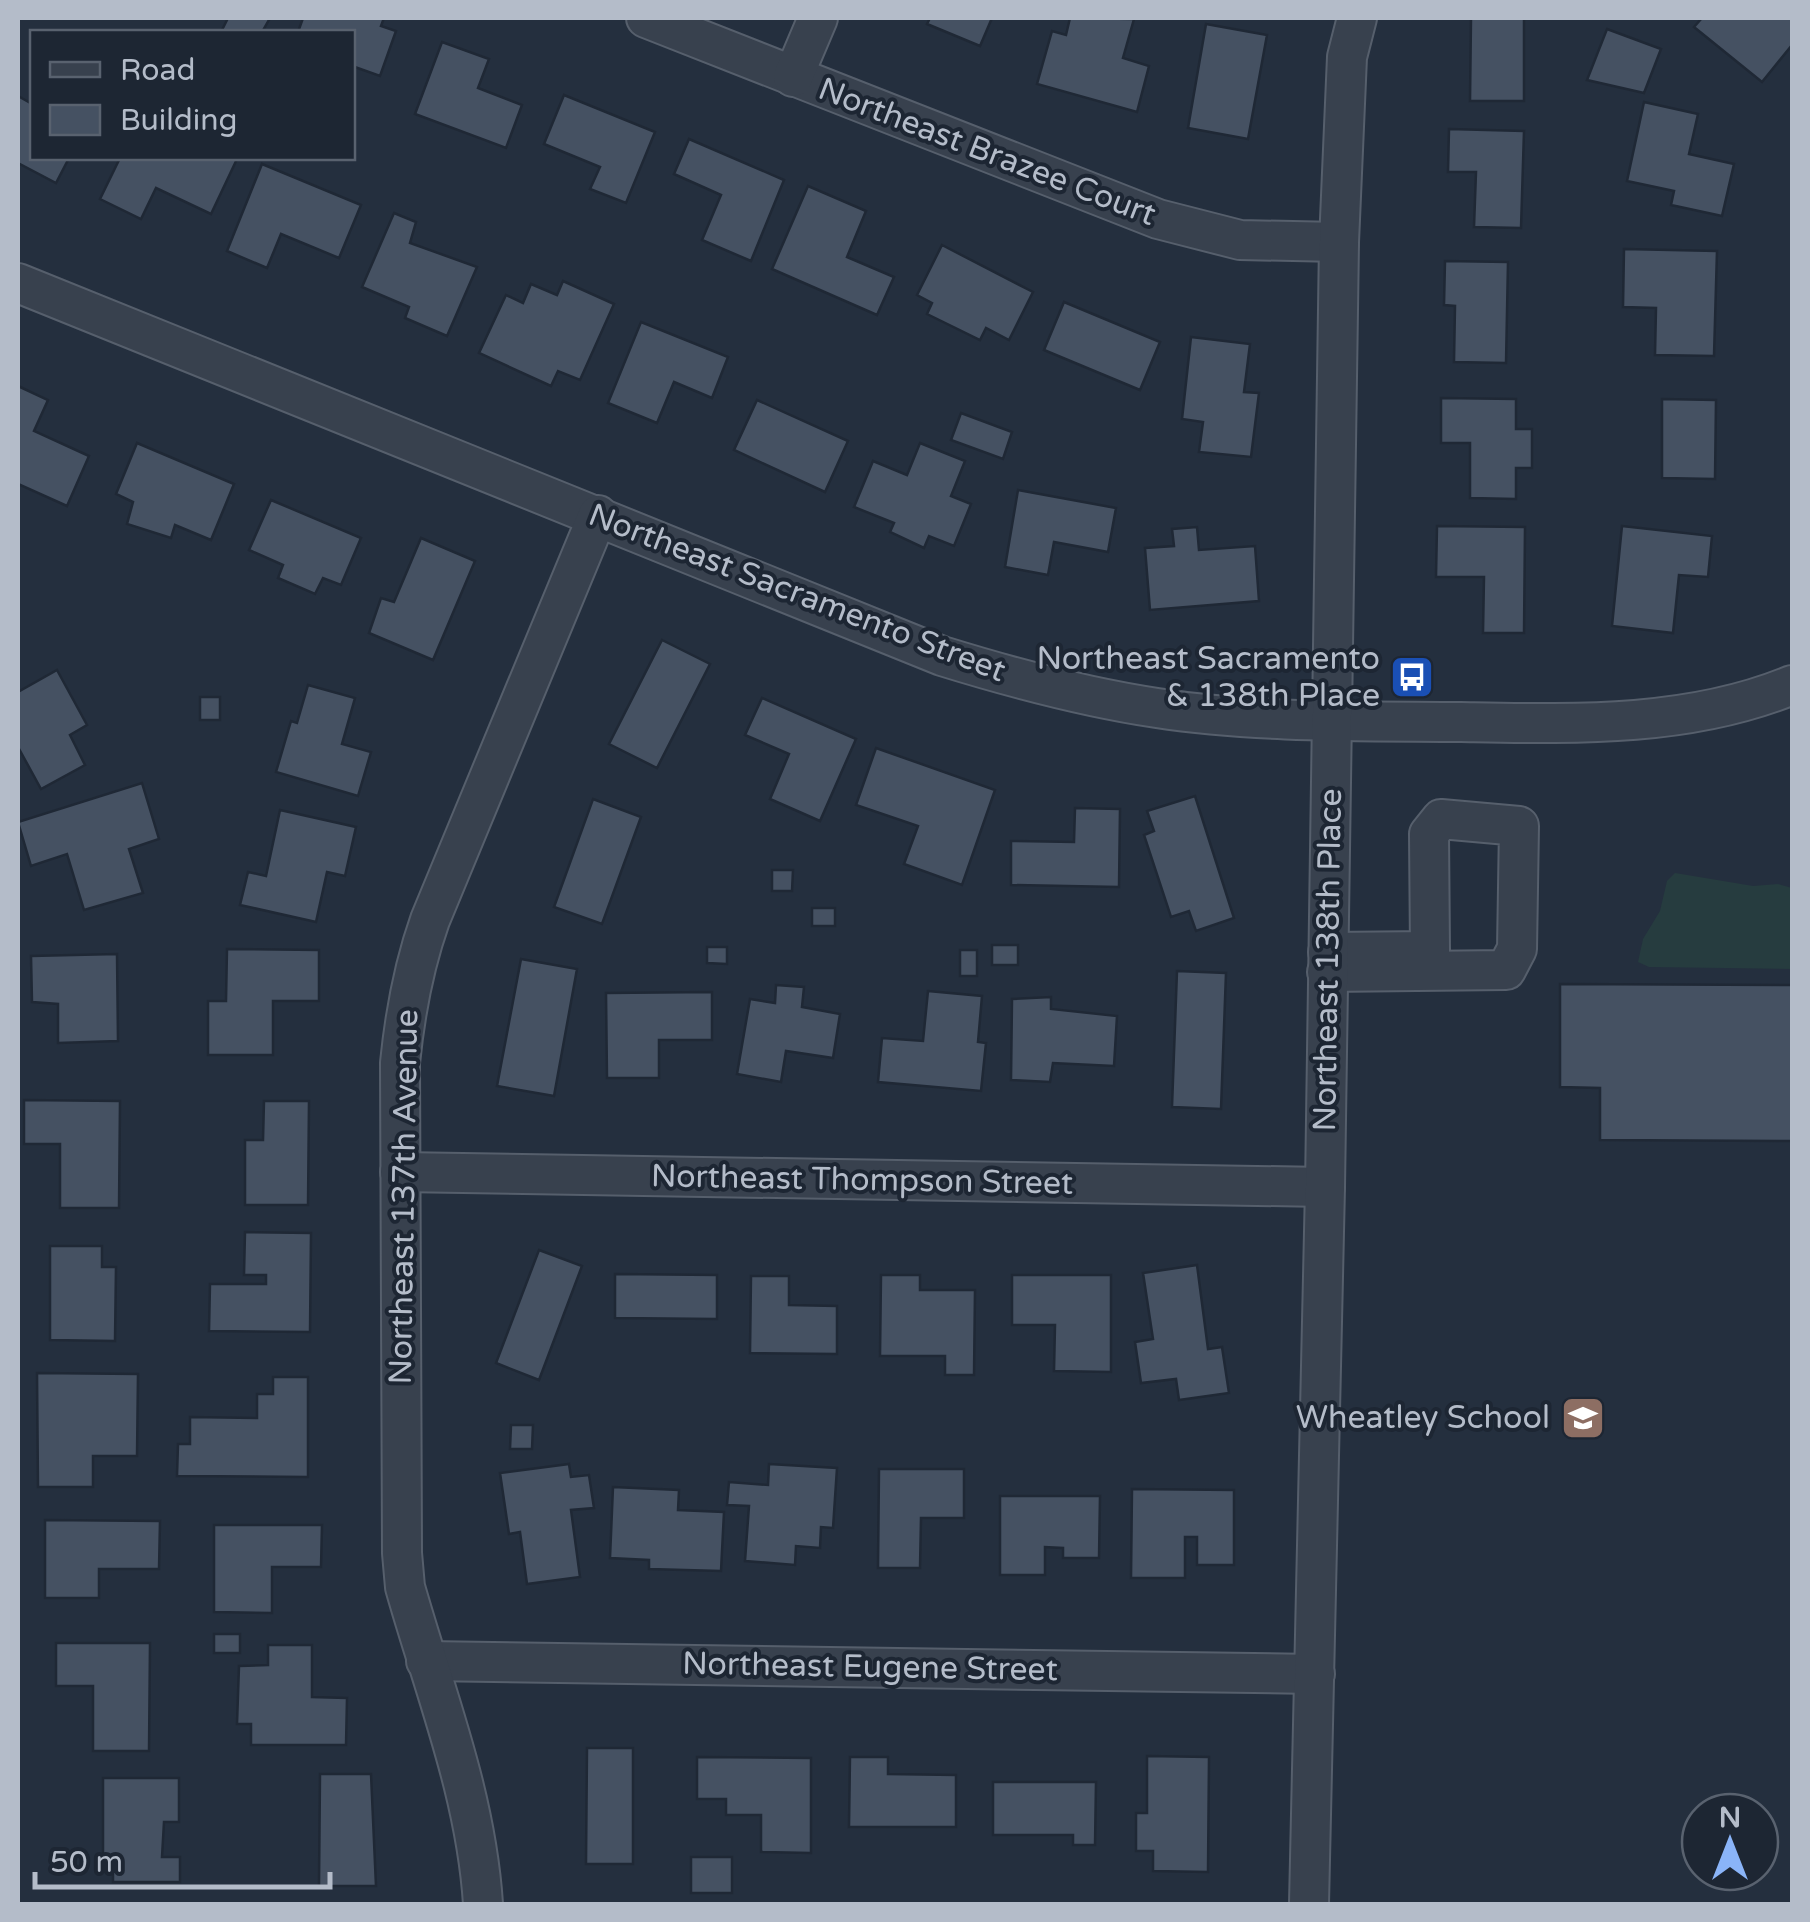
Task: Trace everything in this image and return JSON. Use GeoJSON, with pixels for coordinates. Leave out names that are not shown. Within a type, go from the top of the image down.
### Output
{"type":"FeatureCollection","features":[{"type":"Feature","properties":{"kind":"street","name":"Northeast Brazee Court"},"geometry":{"type":"LineString","coordinates":[[646,18],[1198,232],[1240,240],[1339,242]]}},
{"type":"Feature","properties":{"kind":"street"},"geometry":{"type":"LineString","coordinates":[[793,77],[818,18]]}},
{"type":"Feature","properties":{"kind":"street","name":"Northeast 138th Place"},"geometry":{"type":"LineString","coordinates":[[1309,1904],[1325,1187],[1339,242],[1347,57],[1358,18]]}},
{"type":"Feature","properties":{"kind":"street","name":"Northeast Sacramento Street"},"geometry":{"type":"LineString","coordinates":[[18,283],[942,656],[1020,680],[1160,709],[1331,720],[1577,724],[1714,708],[1792,685]]}},
{"type":"Feature","properties":{"kind":"street","name":"Northeast 137th Avenue"},"geometry":{"type":"LineString","coordinates":[[483,1904],[480,1853],[471,1805],[405,1587],[400,1063],[414,964],[598,516]]}},
{"type":"Feature","properties":{"kind":"street"},"geometry":{"type":"LineString","coordinates":[[1441,819],[1520,826],[1517,949],[1506,970],[1328,962],[1430,951],[1429,834],[1441,819]]}},
{"type":"Feature","properties":{"kind":"street","name":"Northeast Thompson Street"},"geometry":{"type":"LineString","coordinates":[[400,1172],[1325,1187]]}},
{"type":"Feature","properties":{"kind":"street","name":"Northeast Eugene Street"},"geometry":{"type":"LineString","coordinates":[[426,1661],[1314,1674]]}},
{"type":"Feature","properties":{"kind":"green space"},"geometry":{"type":"Polygon","coordinates":[[[1675,873],[1792,888],[1792,969],[1649,967],[1638,962],[1643,939],[1660,911],[1667,881],[1675,873]]]}},
{"type":"Feature","properties":{"kind":"building"},"geometry":{"type":"Polygon","coordinates":[[[228,18],[270,18],[263,30],[222,30],[228,18]]]}},
{"type":"Feature","properties":{"kind":"building"},"geometry":{"type":"Polygon","coordinates":[[[303,18],[384,18],[381,26],[396,31],[380,76],[355,67],[355,30],[299,30],[303,18]]]}},
{"type":"Feature","properties":{"kind":"building"},"geometry":{"type":"Polygon","coordinates":[[[930,18],[992,18],[980,46],[927,24],[930,18]]]}},
{"type":"Feature","properties":{"kind":"building"},"geometry":{"type":"Polygon","coordinates":[[[1070,18],[1134,19],[1123,58],[1149,66],[1137,112],[1037,84],[1052,31],[1066,35],[1070,18]]]}},
{"type":"Feature","properties":{"kind":"building"},"geometry":{"type":"Polygon","coordinates":[[[1471,18],[1524,18],[1524,101],[1470,101],[1471,18]]]}},
{"type":"Feature","properties":{"kind":"building"},"geometry":{"type":"Polygon","coordinates":[[[1702,18],[1792,18],[1792,45],[1762,82],[1694,27],[1702,18]]]}},
{"type":"Feature","properties":{"kind":"building"},"geometry":{"type":"Polygon","coordinates":[[[1206,24],[1267,35],[1248,139],[1188,128],[1206,24]]]}},
{"type":"Feature","properties":{"kind":"building"},"geometry":{"type":"Polygon","coordinates":[[[1607,29],[1661,49],[1644,93],[1587,80],[1607,29]]]}},
{"type":"Feature","properties":{"kind":"building"},"geometry":{"type":"Polygon","coordinates":[[[442,42],[489,59],[478,88],[522,105],[506,148],[415,114],[442,42]]]}},
{"type":"Feature","properties":{"kind":"building"},"geometry":{"type":"Polygon","coordinates":[[[564,95],[655,132],[626,203],[590,189],[600,167],[544,144],[564,95]]]}},
{"type":"Feature","properties":{"kind":"building"},"geometry":{"type":"Polygon","coordinates":[[[18,96],[30,103],[30,160],[68,160],[56,183],[18,163],[18,96]]]}},
{"type":"Feature","properties":{"kind":"building"},"geometry":{"type":"Polygon","coordinates":[[[1644,102],[1698,114],[1689,154],[1734,164],[1722,216],[1671,205],[1674,191],[1627,181],[1644,102]]]}},
{"type":"Feature","properties":{"kind":"building"},"geometry":{"type":"Polygon","coordinates":[[[1449,129],[1524,131],[1521,228],[1474,227],[1476,172],[1448,172],[1449,129]]]}},
{"type":"Feature","properties":{"kind":"building"},"geometry":{"type":"Polygon","coordinates":[[[689,139],[784,180],[751,261],[702,240],[721,195],[674,174],[689,139]]]}},
{"type":"Feature","properties":{"kind":"building"},"geometry":{"type":"Polygon","coordinates":[[[119,160],[237,160],[211,214],[156,188],[141,219],[100,199],[119,160]]]}},
{"type":"Feature","properties":{"kind":"building"},"geometry":{"type":"Polygon","coordinates":[[[262,164],[361,205],[339,258],[281,234],[267,268],[227,251],[262,164]]]}},
{"type":"Feature","properties":{"kind":"building"},"geometry":{"type":"Polygon","coordinates":[[[808,186],[866,211],[847,257],[894,277],[877,315],[772,269],[808,186]]]}},
{"type":"Feature","properties":{"kind":"building"},"geometry":{"type":"Polygon","coordinates":[[[394,213],[416,222],[410,243],[477,267],[447,336],[405,318],[409,307],[362,287],[394,213]]]}},
{"type":"Feature","properties":{"kind":"building"},"geometry":{"type":"Polygon","coordinates":[[[942,245],[1033,292],[1009,340],[986,328],[980,340],[927,314],[932,303],[917,295],[942,245]]]}},
{"type":"Feature","properties":{"kind":"building"},"geometry":{"type":"Polygon","coordinates":[[[1624,249],[1717,251],[1714,356],[1655,355],[1656,308],[1623,307],[1624,249]]]}},
{"type":"Feature","properties":{"kind":"building"},"geometry":{"type":"Polygon","coordinates":[[[1445,261],[1508,262],[1506,363],[1454,362],[1455,306],[1444,305],[1445,261]]]}},
{"type":"Feature","properties":{"kind":"building"},"geometry":{"type":"Polygon","coordinates":[[[563,281],[614,304],[580,380],[558,371],[551,386],[479,353],[506,295],[523,303],[531,284],[557,295],[563,281]]]}},
{"type":"Feature","properties":{"kind":"building"},"geometry":{"type":"Polygon","coordinates":[[[1064,302],[1160,342],[1140,390],[1044,350],[1064,302]]]}},
{"type":"Feature","properties":{"kind":"building"},"geometry":{"type":"Polygon","coordinates":[[[641,322],[728,357],[712,398],[674,382],[657,423],[608,403],[641,322]]]}},
{"type":"Feature","properties":{"kind":"building"},"geometry":{"type":"Polygon","coordinates":[[[1191,337],[1250,344],[1244,392],[1259,393],[1251,457],[1199,452],[1203,422],[1182,419],[1191,337]]]}},
{"type":"Feature","properties":{"kind":"building"},"geometry":{"type":"Polygon","coordinates":[[[18,386],[48,400],[34,431],[89,456],[67,506],[18,484],[18,386]]]}},
{"type":"Feature","properties":{"kind":"building"},"geometry":{"type":"Polygon","coordinates":[[[1441,398],[1516,399],[1516,429],[1532,429],[1532,468],[1516,468],[1516,499],[1470,498],[1470,443],[1441,443],[1441,398]]]}},
{"type":"Feature","properties":{"kind":"building"},"geometry":{"type":"Polygon","coordinates":[[[1662,399],[1716,400],[1715,479],[1662,478],[1662,399]]]}},
{"type":"Feature","properties":{"kind":"building"},"geometry":{"type":"Polygon","coordinates":[[[757,400],[848,441],[825,492],[734,450],[757,400]]]}},
{"type":"Feature","properties":{"kind":"building"},"geometry":{"type":"Polygon","coordinates":[[[961,413],[1012,432],[1003,459],[951,440],[961,413]]]}},
{"type":"Feature","properties":{"kind":"building"},"geometry":{"type":"Polygon","coordinates":[[[137,443],[234,484],[211,540],[175,525],[171,538],[127,524],[133,502],[116,494],[137,443]]]}},
{"type":"Feature","properties":{"kind":"building"},"geometry":{"type":"Polygon","coordinates":[[[920,443],[965,461],[951,496],[971,504],[954,546],[929,536],[924,548],[890,532],[894,523],[854,507],[873,461],[907,475],[920,443]]]}},
{"type":"Feature","properties":{"kind":"building"},"geometry":{"type":"Polygon","coordinates":[[[1018,490],[1116,508],[1108,552],[1054,542],[1048,575],[1005,567],[1018,490]]]}},
{"type":"Feature","properties":{"kind":"building"},"geometry":{"type":"Polygon","coordinates":[[[271,500],[361,538],[341,585],[323,578],[315,594],[278,578],[283,565],[249,550],[271,500]]]}},
{"type":"Feature","properties":{"kind":"building"},"geometry":{"type":"Polygon","coordinates":[[[1437,526],[1525,527],[1524,633],[1483,633],[1484,577],[1436,577],[1437,526]]]}},
{"type":"Feature","properties":{"kind":"building"},"geometry":{"type":"Polygon","coordinates":[[[1622,526],[1712,536],[1708,577],[1679,575],[1673,633],[1612,626],[1622,526]]]}},
{"type":"Feature","properties":{"kind":"building"},"geometry":{"type":"Polygon","coordinates":[[[1197,527],[1199,550],[1255,546],[1259,601],[1150,610],[1145,548],[1174,546],[1172,529],[1197,527]]]}},
{"type":"Feature","properties":{"kind":"building"},"geometry":{"type":"Polygon","coordinates":[[[421,538],[475,561],[433,660],[369,633],[381,598],[394,602],[421,538]]]}},
{"type":"Feature","properties":{"kind":"building"},"geometry":{"type":"Polygon","coordinates":[[[662,640],[710,664],[657,768],[609,744],[662,640]]]}},
{"type":"Feature","properties":{"kind":"building"},"geometry":{"type":"Polygon","coordinates":[[[57,670],[87,725],[70,735],[85,765],[41,789],[18,747],[18,692],[57,670]]]}},
{"type":"Feature","properties":{"kind":"building"},"geometry":{"type":"Polygon","coordinates":[[[308,685],[355,698],[342,744],[371,752],[358,796],[276,772],[291,721],[297,723],[308,685]]]}},
{"type":"Feature","properties":{"kind":"building"},"geometry":{"type":"Polygon","coordinates":[[[200,697],[220,697],[220,720],[200,720],[200,697]]]}},
{"type":"Feature","properties":{"kind":"building"},"geometry":{"type":"Polygon","coordinates":[[[762,698],[856,739],[820,821],[770,799],[789,754],[745,735],[762,698]]]}},
{"type":"Feature","properties":{"kind":"building"},"geometry":{"type":"Polygon","coordinates":[[[876,748],[995,790],[962,885],[904,864],[918,826],[856,805],[876,748]]]}},
{"type":"Feature","properties":{"kind":"building"},"geometry":{"type":"Polygon","coordinates":[[[142,783],[159,839],[129,849],[143,893],[84,910],[67,854],[31,866],[18,822],[142,783]]]}},
{"type":"Feature","properties":{"kind":"building"},"geometry":{"type":"Polygon","coordinates":[[[1195,796],[1234,918],[1196,931],[1189,911],[1171,917],[1144,835],[1154,831],[1147,811],[1195,796]]]}},
{"type":"Feature","properties":{"kind":"building"},"geometry":{"type":"Polygon","coordinates":[[[593,799],[641,817],[602,924],[554,907],[593,799]]]}},
{"type":"Feature","properties":{"kind":"building"},"geometry":{"type":"Polygon","coordinates":[[[1075,808],[1120,809],[1119,887],[1011,885],[1011,841],[1074,842],[1075,808]]]}},
{"type":"Feature","properties":{"kind":"building"},"geometry":{"type":"Polygon","coordinates":[[[280,810],[356,827],[345,876],[327,872],[316,922],[240,905],[248,872],[266,876],[280,810]]]}},
{"type":"Feature","properties":{"kind":"building"},"geometry":{"type":"Polygon","coordinates":[[[772,870],[793,870],[792,891],[772,891],[772,870]]]}},
{"type":"Feature","properties":{"kind":"building"},"geometry":{"type":"Polygon","coordinates":[[[812,908],[835,908],[835,926],[812,926],[812,908]]]}},
{"type":"Feature","properties":{"kind":"building"},"geometry":{"type":"Polygon","coordinates":[[[992,945],[1018,945],[1018,965],[992,965],[992,945]]]}},
{"type":"Feature","properties":{"kind":"building"},"geometry":{"type":"Polygon","coordinates":[[[707,947],[727,947],[727,964],[707,963],[707,947]]]}},
{"type":"Feature","properties":{"kind":"building"},"geometry":{"type":"Polygon","coordinates":[[[227,949],[319,950],[319,1001],[273,1001],[273,1055],[208,1055],[208,1001],[226,1001],[227,949]]]}},
{"type":"Feature","properties":{"kind":"building"},"geometry":{"type":"Polygon","coordinates":[[[960,950],[977,950],[977,976],[960,976],[960,950]]]}},
{"type":"Feature","properties":{"kind":"building"},"geometry":{"type":"Polygon","coordinates":[[[117,954],[118,1041],[58,1043],[58,1004],[32,1002],[31,956],[117,954]]]}},
{"type":"Feature","properties":{"kind":"building"},"geometry":{"type":"Polygon","coordinates":[[[521,959],[577,969],[554,1096],[497,1086],[521,959]]]}},
{"type":"Feature","properties":{"kind":"building"},"geometry":{"type":"Polygon","coordinates":[[[1177,971],[1226,973],[1221,1109],[1172,1107],[1177,971]]]}},
{"type":"Feature","properties":{"kind":"building"},"geometry":{"type":"Polygon","coordinates":[[[1560,984],[1792,985],[1792,1141],[1600,1140],[1600,1088],[1560,1087],[1560,984]]]}},
{"type":"Feature","properties":{"kind":"building"},"geometry":{"type":"Polygon","coordinates":[[[776,985],[804,987],[802,1007],[840,1014],[833,1058],[786,1051],[781,1082],[737,1074],[750,999],[775,1003],[776,985]]]}},
{"type":"Feature","properties":{"kind":"building"},"geometry":{"type":"Polygon","coordinates":[[[928,991],[982,996],[978,1042],[986,1043],[981,1091],[878,1082],[882,1038],[923,1041],[928,991]]]}},
{"type":"Feature","properties":{"kind":"building"},"geometry":{"type":"Polygon","coordinates":[[[712,992],[712,1040],[659,1040],[659,1078],[607,1078],[606,993],[712,992]]]}},
{"type":"Feature","properties":{"kind":"building"},"geometry":{"type":"Polygon","coordinates":[[[1051,997],[1051,1009],[1117,1016],[1114,1066],[1053,1063],[1050,1082],[1011,1080],[1012,999],[1051,997]]]}},
{"type":"Feature","properties":{"kind":"building"},"geometry":{"type":"Polygon","coordinates":[[[24,1100],[120,1101],[119,1208],[60,1208],[60,1144],[24,1144],[24,1100]]]}},
{"type":"Feature","properties":{"kind":"building"},"geometry":{"type":"Polygon","coordinates":[[[264,1101],[309,1101],[308,1205],[245,1205],[245,1140],[263,1140],[264,1101]]]}},
{"type":"Feature","properties":{"kind":"building"},"geometry":{"type":"Polygon","coordinates":[[[245,1232],[311,1233],[310,1332],[209,1331],[210,1284],[266,1284],[266,1275],[244,1275],[245,1232]]]}},
{"type":"Feature","properties":{"kind":"building"},"geometry":{"type":"Polygon","coordinates":[[[50,1246],[102,1246],[102,1267],[116,1267],[115,1341],[50,1340],[50,1246]]]}},
{"type":"Feature","properties":{"kind":"building"},"geometry":{"type":"Polygon","coordinates":[[[539,1250],[582,1266],[539,1380],[496,1363],[539,1250]]]}},
{"type":"Feature","properties":{"kind":"building"},"geometry":{"type":"Polygon","coordinates":[[[1197,1265],[1208,1349],[1222,1347],[1229,1393],[1179,1400],[1176,1379],[1141,1383],[1135,1342],[1153,1339],[1143,1273],[1197,1265]]]}},
{"type":"Feature","properties":{"kind":"building"},"geometry":{"type":"Polygon","coordinates":[[[615,1274],[717,1275],[717,1319],[615,1318],[615,1274]]]}},
{"type":"Feature","properties":{"kind":"building"},"geometry":{"type":"Polygon","coordinates":[[[881,1275],[920,1275],[920,1290],[975,1290],[974,1375],[945,1375],[945,1356],[880,1356],[881,1275]]]}},
{"type":"Feature","properties":{"kind":"building"},"geometry":{"type":"Polygon","coordinates":[[[1012,1275],[1111,1275],[1111,1372],[1054,1371],[1055,1325],[1012,1325],[1012,1275]]]}},
{"type":"Feature","properties":{"kind":"building"},"geometry":{"type":"Polygon","coordinates":[[[751,1276],[789,1276],[789,1305],[837,1306],[837,1354],[750,1353],[751,1276]]]}},
{"type":"Feature","properties":{"kind":"building"},"geometry":{"type":"Polygon","coordinates":[[[37,1373],[138,1374],[137,1456],[93,1456],[93,1487],[38,1487],[37,1373]]]}},
{"type":"Feature","properties":{"kind":"building"},"geometry":{"type":"Polygon","coordinates":[[[273,1377],[308,1377],[308,1477],[177,1476],[178,1444],[190,1444],[190,1417],[257,1418],[257,1394],[273,1394],[273,1377]]]}},
{"type":"Feature","properties":{"kind":"building"},"geometry":{"type":"Polygon","coordinates":[[[511,1425],[533,1425],[532,1449],[510,1449],[511,1425]]]}},
{"type":"Feature","properties":{"kind":"building"},"geometry":{"type":"Polygon","coordinates":[[[569,1464],[571,1477],[589,1475],[594,1508],[571,1510],[580,1577],[527,1584],[520,1532],[509,1534],[500,1473],[569,1464]]]}},
{"type":"Feature","properties":{"kind":"building"},"geometry":{"type":"Polygon","coordinates":[[[769,1464],[837,1468],[833,1528],[821,1527],[820,1548],[796,1546],[795,1565],[745,1561],[749,1506],[727,1505],[729,1482],[768,1485],[769,1464]]]}},
{"type":"Feature","properties":{"kind":"building"},"geometry":{"type":"Polygon","coordinates":[[[879,1469],[964,1469],[964,1518],[921,1518],[920,1568],[878,1568],[879,1469]]]}},
{"type":"Feature","properties":{"kind":"building"},"geometry":{"type":"Polygon","coordinates":[[[613,1487],[679,1490],[678,1510],[724,1512],[721,1571],[649,1569],[649,1560],[610,1558],[613,1487]]]}},
{"type":"Feature","properties":{"kind":"building"},"geometry":{"type":"Polygon","coordinates":[[[1132,1489],[1234,1490],[1234,1565],[1197,1565],[1197,1537],[1185,1537],[1185,1578],[1131,1578],[1132,1489]]]}},
{"type":"Feature","properties":{"kind":"building"},"geometry":{"type":"Polygon","coordinates":[[[1000,1496],[1100,1496],[1099,1558],[1063,1558],[1063,1548],[1045,1547],[1045,1575],[1000,1575],[1000,1496]]]}},
{"type":"Feature","properties":{"kind":"building"},"geometry":{"type":"Polygon","coordinates":[[[45,1520],[160,1521],[159,1569],[99,1569],[99,1598],[45,1598],[45,1520]]]}},
{"type":"Feature","properties":{"kind":"building"},"geometry":{"type":"Polygon","coordinates":[[[214,1525],[322,1525],[321,1567],[272,1567],[272,1613],[214,1612],[214,1525]]]}},
{"type":"Feature","properties":{"kind":"building"},"geometry":{"type":"Polygon","coordinates":[[[214,1634],[240,1634],[240,1653],[214,1653],[214,1634]]]}},
{"type":"Feature","properties":{"kind":"building"},"geometry":{"type":"Polygon","coordinates":[[[56,1643],[150,1643],[149,1751],[93,1751],[93,1686],[56,1686],[56,1643]]]}},
{"type":"Feature","properties":{"kind":"building"},"geometry":{"type":"Polygon","coordinates":[[[268,1645],[312,1645],[312,1697],[347,1698],[346,1745],[251,1745],[251,1724],[237,1724],[239,1666],[268,1665],[268,1645]]]}},
{"type":"Feature","properties":{"kind":"building"},"geometry":{"type":"Polygon","coordinates":[[[587,1748],[633,1748],[633,1864],[586,1864],[587,1748]]]}},
{"type":"Feature","properties":{"kind":"building"},"geometry":{"type":"Polygon","coordinates":[[[1147,1756],[1209,1757],[1208,1872],[1153,1871],[1153,1851],[1136,1851],[1136,1813],[1147,1813],[1147,1756]]]}},
{"type":"Feature","properties":{"kind":"building"},"geometry":{"type":"Polygon","coordinates":[[[697,1757],[811,1758],[811,1853],[761,1852],[761,1815],[726,1815],[726,1799],[697,1799],[697,1757]]]}},
{"type":"Feature","properties":{"kind":"building"},"geometry":{"type":"Polygon","coordinates":[[[850,1757],[888,1757],[888,1774],[956,1775],[956,1827],[849,1827],[850,1757]]]}},
{"type":"Feature","properties":{"kind":"building"},"geometry":{"type":"Polygon","coordinates":[[[320,1774],[371,1774],[376,1886],[319,1886],[320,1774]]]}},
{"type":"Feature","properties":{"kind":"building"},"geometry":{"type":"Polygon","coordinates":[[[103,1778],[179,1778],[179,1822],[164,1822],[162,1857],[180,1857],[180,1882],[113,1882],[113,1857],[103,1857],[103,1778]]]}},
{"type":"Feature","properties":{"kind":"building"},"geometry":{"type":"Polygon","coordinates":[[[993,1782],[1096,1782],[1095,1845],[1073,1845],[1073,1835],[993,1835],[993,1782]]]}},
{"type":"Feature","properties":{"kind":"building"},"geometry":{"type":"Polygon","coordinates":[[[691,1857],[732,1857],[732,1893],[691,1893],[691,1857]]]}},
{"type":"Feature","properties":{"kind":"place","name":"Northeast Sacramento & 138th Place"},"geometry":{"type":"Point","coordinates":[1412,677]}},
{"type":"Feature","properties":{"kind":"place","name":"Wheatley School"},"geometry":{"type":"Point","coordinates":[1583,1418]}}]}
